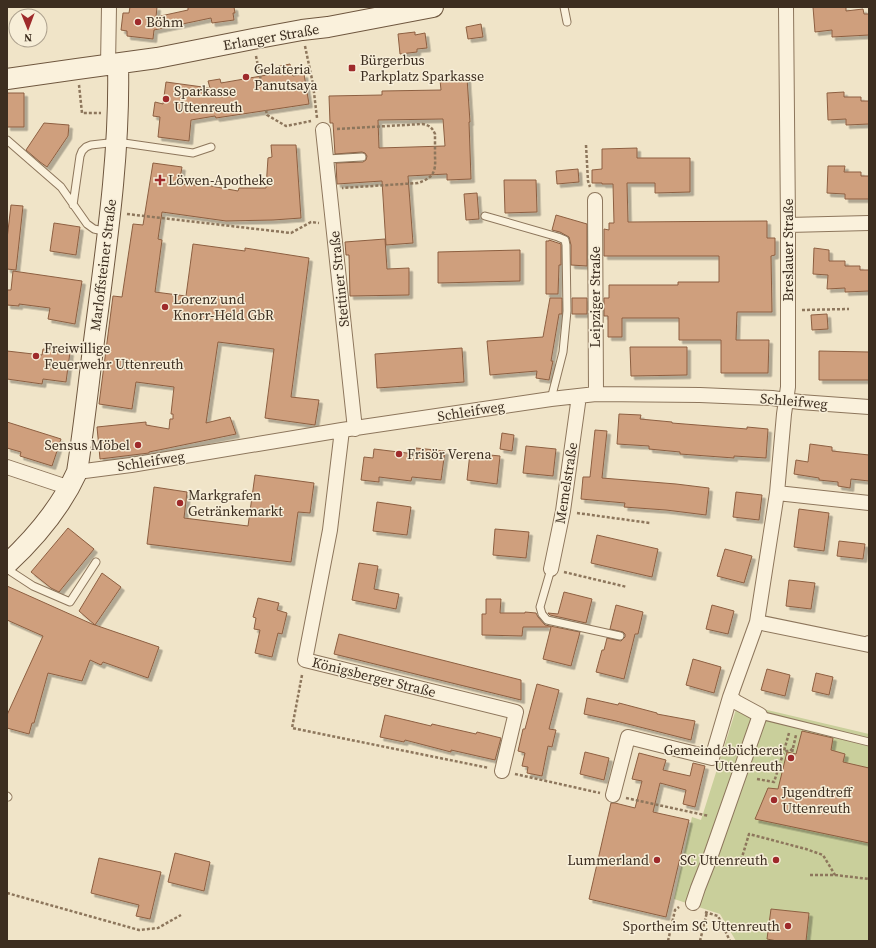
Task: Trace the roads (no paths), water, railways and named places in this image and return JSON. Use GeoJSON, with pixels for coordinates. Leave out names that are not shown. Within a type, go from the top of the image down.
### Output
{"type":"FeatureCollection","features":[{"type":"Feature","properties":{"kind":"street"},"geometry":{"type":"LineString","coordinates":[[109,7],[113,64]]}},
{"type":"Feature","properties":{"kind":"street","name":"Erlanger Straße"},"geometry":{"type":"LineString","coordinates":[[7,79],[157,58],[302,30],[328,27],[392,11],[433,7]]}},
{"type":"Feature","properties":{"kind":"street","name":"Breslauer Straße"},"geometry":{"type":"LineString","coordinates":[[730,697],[757,622],[777,493],[788,387],[786,7]]}},
{"type":"Feature","properties":{"kind":"street","name":"Marloffsteiner Straße"},"geometry":{"type":"LineString","coordinates":[[7,564],[25,547],[51,515],[73,480],[80,452],[109,222],[116,142],[118,114],[113,64]]}},
{"type":"Feature","properties":{"kind":"street","name":"Stettiner Straße"},"geometry":{"type":"LineString","coordinates":[[323,130],[330,189],[349,430]]}},
{"type":"Feature","properties":{"kind":"street","name":"Leipziger Straße"},"geometry":{"type":"LineString","coordinates":[[595,200],[596,394]]}},
{"type":"Feature","properties":{"kind":"street"},"geometry":{"type":"LineString","coordinates":[[788,225],[869,223]]}},
{"type":"Feature","properties":{"kind":"street","name":"Schleifweg"},"geometry":{"type":"LineString","coordinates":[[73,480],[139,464],[551,399],[596,394],[700,395],[772,398],[869,407]]}},
{"type":"Feature","properties":{"kind":"street","name":"Memelstraße"},"geometry":{"type":"LineString","coordinates":[[551,569],[563,511],[579,396]]}},
{"type":"Feature","properties":{"kind":"street","name":"Königsberger Straße"},"geometry":{"type":"LineString","coordinates":[[349,430],[305,660],[516,712],[502,771]]}},
{"type":"Feature","properties":{"kind":"street"},"geometry":{"type":"LineString","coordinates":[[7,467],[73,480]]}},
{"type":"Feature","properties":{"kind":"street"},"geometry":{"type":"LineString","coordinates":[[777,493],[869,503]]}},
{"type":"Feature","properties":{"kind":"street"},"geometry":{"type":"LineString","coordinates":[[757,622],[869,645]]}},
{"type":"Feature","properties":{"kind":"street"},"geometry":{"type":"LineString","coordinates":[[613,796],[628,737],[712,758],[730,697],[736,702],[760,715],[692,906]]}},
{"type":"Feature","properties":{"kind":"lane"},"geometry":{"type":"LineString","coordinates":[[564,7],[566,22]]}},
{"type":"Feature","properties":{"kind":"lane"},"geometry":{"type":"LineString","coordinates":[[7,140],[61,187],[86,224],[94,229],[109,222]]}},
{"type":"Feature","properties":{"kind":"lane"},"geometry":{"type":"LineString","coordinates":[[73,205],[80,156],[86,147],[116,142],[193,153],[211,147]]}},
{"type":"Feature","properties":{"kind":"lane"},"geometry":{"type":"LineString","coordinates":[[326,159],[362,157]]}},
{"type":"Feature","properties":{"kind":"lane"},"geometry":{"type":"LineString","coordinates":[[485,216],[565,240],[567,311],[564,352],[551,399]]}},
{"type":"Feature","properties":{"kind":"lane"},"geometry":{"type":"LineString","coordinates":[[7,569],[32,586],[70,602],[96,562]]}},
{"type":"Feature","properties":{"kind":"lane"},"geometry":{"type":"LineString","coordinates":[[551,569],[540,607],[542,614],[547,620],[620,636]]}},
{"type":"Feature","properties":{"kind":"lane"},"geometry":{"type":"LineString","coordinates":[[760,715],[869,742]]}},
{"type":"Feature","properties":{"kind":"place","name":"Böhm"},"geometry":{"type":"Point","coordinates":[138,22]}},
{"type":"Feature","properties":{"kind":"place","name":"Bürgerbus Parkplatz Sparkasse"},"geometry":{"type":"Point","coordinates":[352,68]}},
{"type":"Feature","properties":{"kind":"place","name":"Gelateria Panutsaya"},"geometry":{"type":"Point","coordinates":[246,77]}},
{"type":"Feature","properties":{"kind":"place","name":"Sparkasse Uttenreuth"},"geometry":{"type":"Point","coordinates":[166,99]}},
{"type":"Feature","properties":{"kind":"place","name":"Löwen-Apotheke"},"geometry":{"type":"Point","coordinates":[160,180]}},
{"type":"Feature","properties":{"kind":"place","name":"Lorenz und Knorr-Held GbR"},"geometry":{"type":"Point","coordinates":[165,307]}},
{"type":"Feature","properties":{"kind":"place","name":"Freiwillige Feuerwehr Uttenreuth"},"geometry":{"type":"Point","coordinates":[36,356]}},
{"type":"Feature","properties":{"kind":"place","name":"Sensus Möbel"},"geometry":{"type":"Point","coordinates":[138,445]}},
{"type":"Feature","properties":{"kind":"place","name":"Frisör Verena"},"geometry":{"type":"Point","coordinates":[399,454]}},
{"type":"Feature","properties":{"kind":"place","name":"Markgrafen Getränkemarkt"},"geometry":{"type":"Point","coordinates":[180,503]}},
{"type":"Feature","properties":{"kind":"place","name":"Gemeindebücherei Uttenreuth"},"geometry":{"type":"Point","coordinates":[791,758]}},
{"type":"Feature","properties":{"kind":"place","name":"Jugendtreff Uttenreuth"},"geometry":{"type":"Point","coordinates":[774,800]}},
{"type":"Feature","properties":{"kind":"place","name":"Lummerland"},"geometry":{"type":"Point","coordinates":[657,860]}},
{"type":"Feature","properties":{"kind":"place","name":"SC Uttenreuth"},"geometry":{"type":"Point","coordinates":[776,860]}},
{"type":"Feature","properties":{"kind":"place","name":"Sportheim SC Uttenreuth"},"geometry":{"type":"Point","coordinates":[788,926]}}]}
